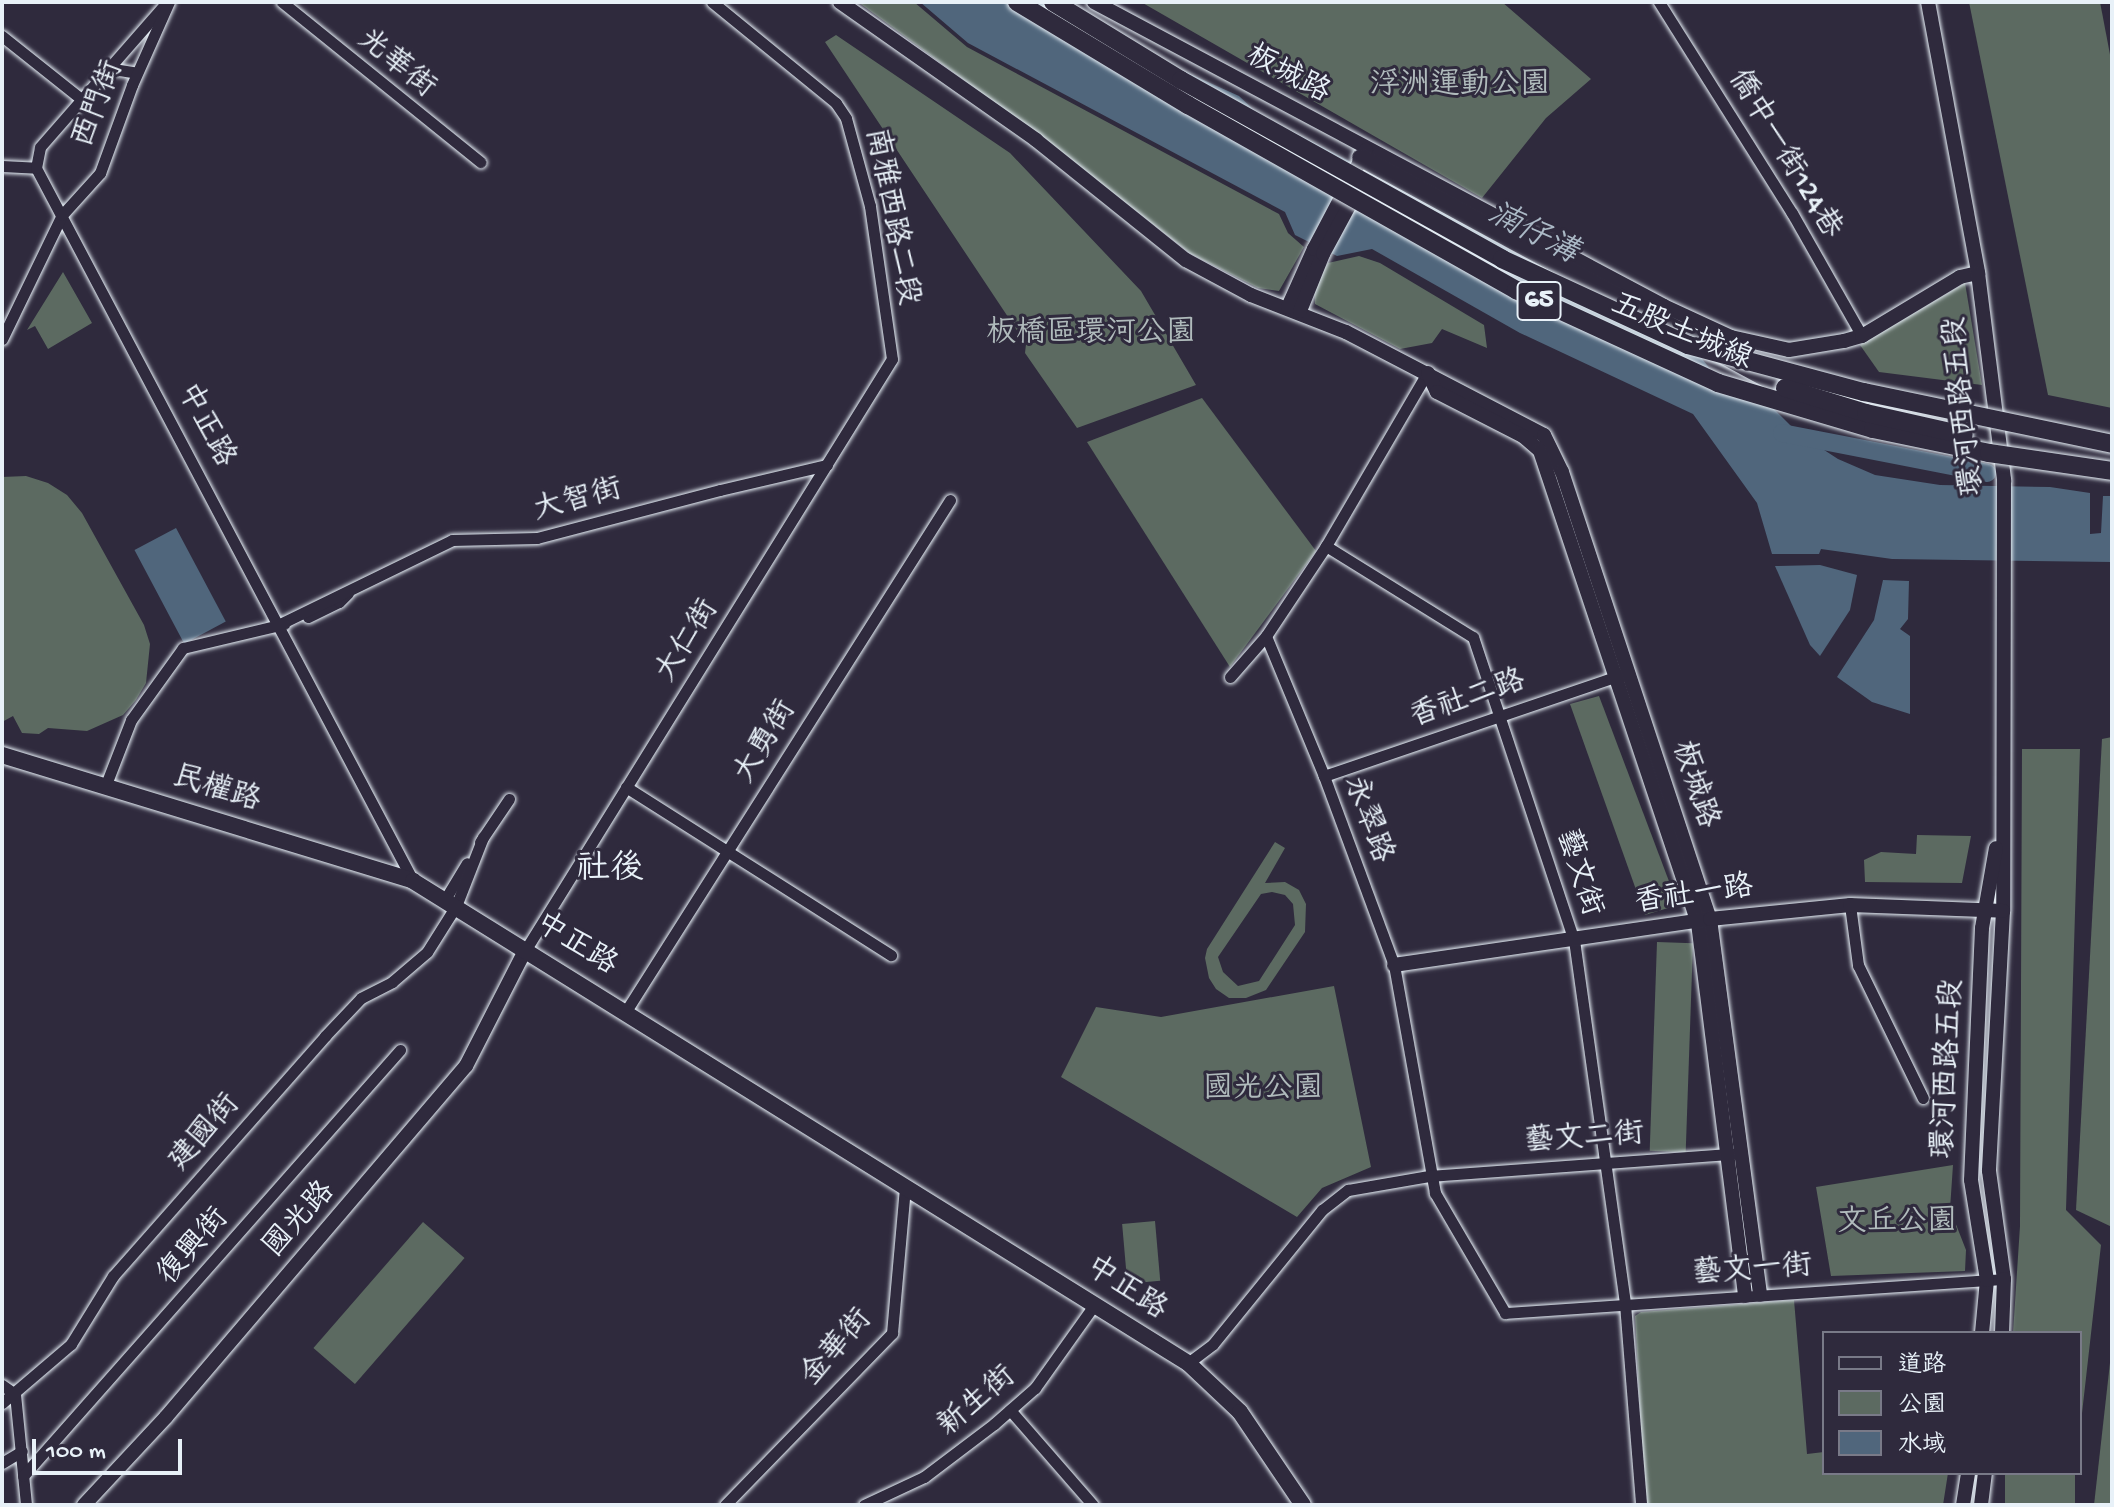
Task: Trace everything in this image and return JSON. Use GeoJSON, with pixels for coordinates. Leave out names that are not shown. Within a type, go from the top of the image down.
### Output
{"type":"FeatureCollection","features":[{"type":"Feature","properties":{"kind":"highway","name":"五股土城線"},"geometry":{"type":"LineString","coordinates":[[1017,2],[1148,82],[1516,290],[1718,383],[1873,429],[1989,453],[2112,469]]}},
{"type":"Feature","properties":{"kind":"highway","name":"五股土城線"},"geometry":{"type":"LineString","coordinates":[[1053,2],[1181,80],[1502,259],[1688,345],[1864,392],[2112,446]]}},
{"type":"Feature","properties":{"kind":"highway"},"geometry":{"type":"LineString","coordinates":[[1368,158],[1791,384],[1866,413],[2112,469]]}},
{"type":"Feature","properties":{"kind":"highway"},"geometry":{"type":"LineString","coordinates":[[1664,306],[1791,384],[2042,440],[2112,446]]}},
{"type":"Feature","properties":{"kind":"main road","name":"民權路"},"geometry":{"type":"LineString","coordinates":[[2,755],[413,881]]}},
{"type":"Feature","properties":{"kind":"main road","name":"中正路"},"geometry":{"type":"LineString","coordinates":[[413,881],[1188,1363],[1240,1412],[1303,1505]]}},
{"type":"Feature","properties":{"kind":"street","name":"西門街"},"geometry":{"type":"LineString","coordinates":[[36,168],[40,147],[80,98],[168,2]]}},
{"type":"Feature","properties":{"kind":"street","name":"西門街"},"geometry":{"type":"LineString","coordinates":[[2,339],[62,215],[100,173],[137,73],[168,2]]}},
{"type":"Feature","properties":{"kind":"street","name":"光華街"},"geometry":{"type":"LineString","coordinates":[[282,2],[480,162]]}},
{"type":"Feature","properties":{"kind":"street","name":"南雅西路二段"},"geometry":{"type":"LineString","coordinates":[[712,2],[836,103],[846,118],[870,206],[892,359]]}},
{"type":"Feature","properties":{"kind":"street","name":"板城路"},"geometry":{"type":"LineString","coordinates":[[840,2],[1036,140],[1186,260],[1251,295],[1294,309],[1427,373],[1544,435],[1562,472],[1622,675],[1704,921],[1753,1296]]}},
{"type":"Feature","properties":{"kind":"street","name":"板城路"},"geometry":{"type":"LineString","coordinates":[[1094,2],[1368,158],[1731,337],[1789,350],[1862,336],[1960,277],[1978,273]]}},
{"type":"Feature","properties":{"kind":"street","name":"僑中一街124巷"},"geometry":{"type":"LineString","coordinates":[[1659,2],[1792,213],[1862,336]]}},
{"type":"Feature","properties":{"kind":"street","name":"環河西路五段"},"geometry":{"type":"LineString","coordinates":[[1928,2],[1978,273],[2004,480],[2003,911],[1989,1171],[2004,1279],[2002,1331]]}},
{"type":"Feature","properties":{"kind":"street"},"geometry":{"type":"LineString","coordinates":[[2,36],[80,98]]}},
{"type":"Feature","properties":{"kind":"street"},"geometry":{"type":"LineString","coordinates":[[107,68],[137,73]]}},
{"type":"Feature","properties":{"kind":"street"},"geometry":{"type":"LineString","coordinates":[[1294,309],[1318,251],[1368,158]]}},
{"type":"Feature","properties":{"kind":"street"},"geometry":{"type":"LineString","coordinates":[[2,166],[36,168]]}},
{"type":"Feature","properties":{"kind":"street","name":"中正路"},"geometry":{"type":"LineString","coordinates":[[36,168],[413,881]]}},
{"type":"Feature","properties":{"kind":"street","name":"大仁街"},"geometry":{"type":"LineString","coordinates":[[526,949],[892,359]]}},
{"type":"Feature","properties":{"kind":"street"},"geometry":{"type":"LineString","coordinates":[[1230,677],[1266,636],[1326,546],[1427,373]]}},
{"type":"Feature","properties":{"kind":"street","name":"大智街"},"geometry":{"type":"LineString","coordinates":[[105,787],[131,720],[183,648],[278,625],[452,540],[537,538],[692,496],[827,465]]}},
{"type":"Feature","properties":{"kind":"street","name":"大勇街"},"geometry":{"type":"LineString","coordinates":[[626,1011],[950,500]]}},
{"type":"Feature","properties":{"kind":"street","name":"藝文街"},"geometry":{"type":"LineString","coordinates":[[1326,546],[1473,637],[1574,940],[1608,1162],[1625,1304],[1641,1505]]}},
{"type":"Feature","properties":{"kind":"street","name":"永翠路"},"geometry":{"type":"LineString","coordinates":[[1266,636],[1324,776],[1394,965],[1429,1176],[1435,1193],[1505,1313]]}},
{"type":"Feature","properties":{"kind":"street","name":"香社二路"},"geometry":{"type":"LineString","coordinates":[[1324,776],[1622,675]]}},
{"type":"Feature","properties":{"kind":"street"},"geometry":{"type":"LineString","coordinates":[[626,787],[891,955]]}},
{"type":"Feature","properties":{"kind":"street","name":"建國街"},"geometry":{"type":"LineString","coordinates":[[2,1403],[71,1344],[113,1276],[361,998],[392,982],[427,952],[483,837],[509,799]]}},
{"type":"Feature","properties":{"kind":"street","name":"環河西路五段"},"geometry":{"type":"LineString","coordinates":[[1982,1331],[1987,1280],[1971,1180],[1985,909],[2003,808]]}},
{"type":"Feature","properties":{"kind":"street"},"geometry":{"type":"LineString","coordinates":[[1850,905],[1858,965],[1923,1098]]}},
{"type":"Feature","properties":{"kind":"street","name":"香社一路"},"geometry":{"type":"LineString","coordinates":[[1394,965],[1704,921],[1850,905],[2003,911]]}},
{"type":"Feature","properties":{"kind":"street","name":"國光路"},"geometry":{"type":"LineString","coordinates":[[84,1505],[166,1417],[466,1066],[526,949]]}},
{"type":"Feature","properties":{"kind":"street","name":"復興街"},"geometry":{"type":"LineString","coordinates":[[23,1476],[400,1050]]}},
{"type":"Feature","properties":{"kind":"street","name":"藝文二街"},"geometry":{"type":"LineString","coordinates":[[1188,1363],[1213,1344],[1322,1210],[1335,1198],[1365,1185],[1429,1176],[1736,1154]]}},
{"type":"Feature","properties":{"kind":"street","name":"金華街"},"geometry":{"type":"LineString","coordinates":[[725,1505],[892,1333],[905,1187]]}},
{"type":"Feature","properties":{"kind":"street","name":"藝文一街"},"geometry":{"type":"LineString","coordinates":[[1505,1313],[2004,1279]]}},
{"type":"Feature","properties":{"kind":"street","name":"新生街"},"geometry":{"type":"LineString","coordinates":[[864,1505],[924,1477],[1010,1410],[1035,1388],[1095,1304]]}},
{"type":"Feature","properties":{"kind":"street"},"geometry":{"type":"LineString","coordinates":[[2,1385],[15,1394],[26,1505]]}},
{"type":"Feature","properties":{"kind":"street"},"geometry":{"type":"LineString","coordinates":[[1010,1410],[1093,1505]]}},
{"type":"Feature","properties":{"kind":"street"},"geometry":{"type":"LineString","coordinates":[[2,1463],[22,1451]]}},
{"type":"Feature","properties":{"kind":"street"},"geometry":{"type":"LineString","coordinates":[[1963,1505],[1968,1475]]}},
{"type":"Feature","properties":{"kind":"street"},"geometry":{"type":"LineString","coordinates":[[1981,1505],[1985,1475]]}},
{"type":"Feature","properties":{"kind":"green space"},"geometry":{"type":"Polygon","coordinates":[[[858,2],[914,2],[967,47],[1279,214],[1288,233],[1304,247],[1279,291],[1258,288],[1191,254],[1032,130],[858,2]]]}},
{"type":"Feature","properties":{"kind":"green space","name":"浮洲運動公園"},"geometry":{"type":"Polygon","coordinates":[[[1141,2],[1502,2],[1591,79],[1546,118],[1482,198],[1141,2]]]}},
{"type":"Feature","properties":{"kind":"green space"},"geometry":{"type":"Polygon","coordinates":[[[1969,2],[2100,2],[2112,65],[2112,408],[2048,395],[1969,2]]]}},
{"type":"Feature","properties":{"kind":"green space","name":"板橋區環河公園"},"geometry":{"type":"Polygon","coordinates":[[[836,35],[1010,153],[1141,291],[1196,385],[1077,428],[1025,353],[1026,344],[825,42],[836,35]]]}},
{"type":"Feature","properties":{"kind":"green space"},"geometry":{"type":"Polygon","coordinates":[[[1359,256],[1380,263],[1484,325],[1487,348],[1442,329],[1432,343],[1400,349],[1315,304],[1314,285],[1328,263],[1359,256]]]}},
{"type":"Feature","properties":{"kind":"green space"},"geometry":{"type":"Polygon","coordinates":[[[63,272],[92,323],[48,349],[35,326],[27,330],[63,272]]]}},
{"type":"Feature","properties":{"kind":"green space"},"geometry":{"type":"Polygon","coordinates":[[[1965,283],[1982,385],[1879,372],[1860,345],[1965,283]]]}},
{"type":"Feature","properties":{"kind":"green space","name":"板橋區環河公園"},"geometry":{"type":"Polygon","coordinates":[[[1202,398],[1316,551],[1230,667],[1087,442],[1202,398]]]}},
{"type":"Feature","properties":{"kind":"green space"},"geometry":{"type":"Polygon","coordinates":[[[26,476],[48,483],[67,495],[82,513],[144,625],[150,644],[146,683],[136,700],[123,715],[87,731],[48,728],[39,734],[22,733],[13,716],[2,722],[2,477],[26,476]]]}},
{"type":"Feature","properties":{"kind":"green space"},"geometry":{"type":"Polygon","coordinates":[[[1599,696],[1678,905],[1645,915],[1570,704],[1599,696]]]}},
{"type":"Feature","properties":{"kind":"green space"},"geometry":{"type":"Polygon","coordinates":[[[2112,737],[2112,1227],[2076,1210],[2102,739],[2112,737]]]}},
{"type":"Feature","properties":{"kind":"green space"},"geometry":{"type":"Polygon","coordinates":[[[2022,749],[2080,749],[2066,1210],[2101,1245],[2082,1413],[2082,1331],[2013,1331],[2020,1226],[2022,749]]]}},
{"type":"Feature","properties":{"kind":"green space"},"geometry":{"type":"Polygon","coordinates":[[[1917,835],[1971,836],[1962,883],[1865,882],[1864,860],[1881,852],[1916,854],[1917,835]]]}},
{"type":"Feature","properties":{"kind":"green space"},"geometry":{"type":"Polygon","coordinates":[[[1275,842],[1285,848],[1265,883],[1285,882],[1299,890],[1306,904],[1305,932],[1266,990],[1246,998],[1229,998],[1216,989],[1209,978],[1205,958],[1207,949],[1275,842]],[[1272,892],[1261,894],[1218,957],[1223,972],[1238,986],[1259,981],[1295,925],[1293,904],[1285,895],[1272,892]]]}},
{"type":"Feature","properties":{"kind":"green space"},"geometry":{"type":"Polygon","coordinates":[[[1657,942],[1693,943],[1686,1152],[1650,1151],[1657,942]]]}},
{"type":"Feature","properties":{"kind":"green space","name":"國光公園"},"geometry":{"type":"Polygon","coordinates":[[[1334,986],[1371,1167],[1322,1188],[1297,1217],[1061,1077],[1096,1007],[1161,1017],[1334,986]]]}},
{"type":"Feature","properties":{"kind":"green space","name":"文丘公園"},"geometry":{"type":"Polygon","coordinates":[[[1953,1165],[1950,1209],[1966,1250],[1965,1271],[1831,1276],[1816,1187],[1953,1165]]]}},
{"type":"Feature","properties":{"kind":"green space"},"geometry":{"type":"Polygon","coordinates":[[[1155,1221],[1160,1281],[1127,1284],[1122,1224],[1155,1221]]]}},
{"type":"Feature","properties":{"kind":"green space"},"geometry":{"type":"Polygon","coordinates":[[[423,1222],[465,1258],[355,1384],[313,1348],[423,1222]]]}},
{"type":"Feature","properties":{"kind":"green space"},"geometry":{"type":"Polygon","coordinates":[[[1794,1300],[1807,1454],[1822,1452],[1822,1475],[1948,1475],[1943,1505],[1645,1505],[1635,1316],[1641,1312],[1794,1300]]]}},
{"type":"Feature","properties":{"kind":"green space"},"geometry":{"type":"Polygon","coordinates":[[[2112,1345],[2112,1505],[2094,1505],[2112,1345]]]}},
{"type":"Feature","properties":{"kind":"green space"},"geometry":{"type":"Polygon","coordinates":[[[2005,1475],[2075,1475],[2075,1505],[2005,1505],[2005,1475]]]}},
{"type":"Feature","properties":{"kind":"water"},"geometry":{"type":"Polygon","coordinates":[[[920,2],[1043,2],[1152,57],[1239,96],[1257,113],[1389,182],[1700,356],[1730,395],[1774,409],[1798,433],[1838,459],[1875,475],[1940,485],[2050,487],[2090,493],[2090,534],[2101,533],[2103,496],[2112,496],[2112,562],[1892,559],[1821,549],[1819,554],[1772,554],[1757,503],[1693,414],[1520,333],[1372,249],[1337,256],[1295,235],[1285,212],[968,43],[920,2]]]}},
{"type":"Feature","properties":{"kind":"water"},"geometry":{"type":"Polygon","coordinates":[[[176,528],[226,622],[184,644],[135,550],[176,528]]]}},
{"type":"Feature","properties":{"kind":"water"},"geometry":{"type":"Polygon","coordinates":[[[1820,565],[1857,575],[1850,610],[1820,656],[1810,645],[1775,566],[1820,565]]]}},
{"type":"Feature","properties":{"kind":"water"},"geometry":{"type":"Polygon","coordinates":[[[1883,580],[1909,581],[1908,619],[1900,629],[1910,636],[1910,714],[1872,702],[1837,677],[1874,620],[1883,580]]]}},
{"type":"Feature","properties":{"kind":"waterway","name":"湳仔溝"},"geometry":{"type":"LineString","coordinates":[[1782,433],[1987,473]]}},
{"type":"Feature","properties":{"kind":"district","name":"社後"},"geometry":{"type":"Point","coordinates":[610,872]}}]}
